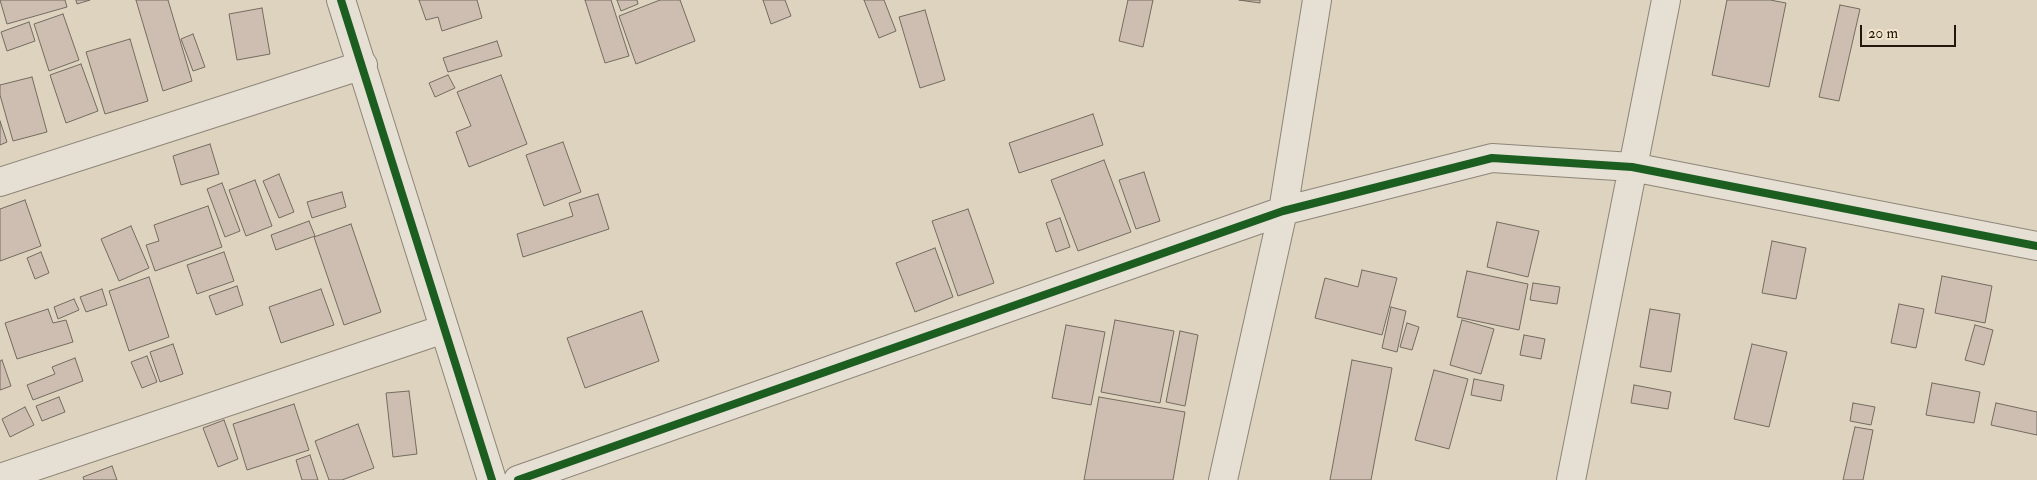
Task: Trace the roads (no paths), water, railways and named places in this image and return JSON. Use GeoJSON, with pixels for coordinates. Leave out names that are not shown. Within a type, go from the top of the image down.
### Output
{"type":"FeatureCollection","features":[{"type":"Feature","properties":{"kind":"street"},"geometry":{"type":"LineString","coordinates":[[341,0],[492,480]]}},
{"type":"Feature","properties":{"kind":"street"},"geometry":{"type":"LineString","coordinates":[[1223,480],[1283,211],[1317,0]]}},
{"type":"Feature","properties":{"kind":"street"},"geometry":{"type":"LineString","coordinates":[[1571,480],[1666,0]]}},
{"type":"Feature","properties":{"kind":"street"},"geometry":{"type":"LineString","coordinates":[[0,182],[363,65]]}},
{"type":"Feature","properties":{"kind":"street"},"geometry":{"type":"LineString","coordinates":[[518,480],[1283,211],[1492,158],[1632,167],[2037,246]]}},
{"type":"Feature","properties":{"kind":"street"},"geometry":{"type":"LineString","coordinates":[[0,478],[444,329]]}}]}
